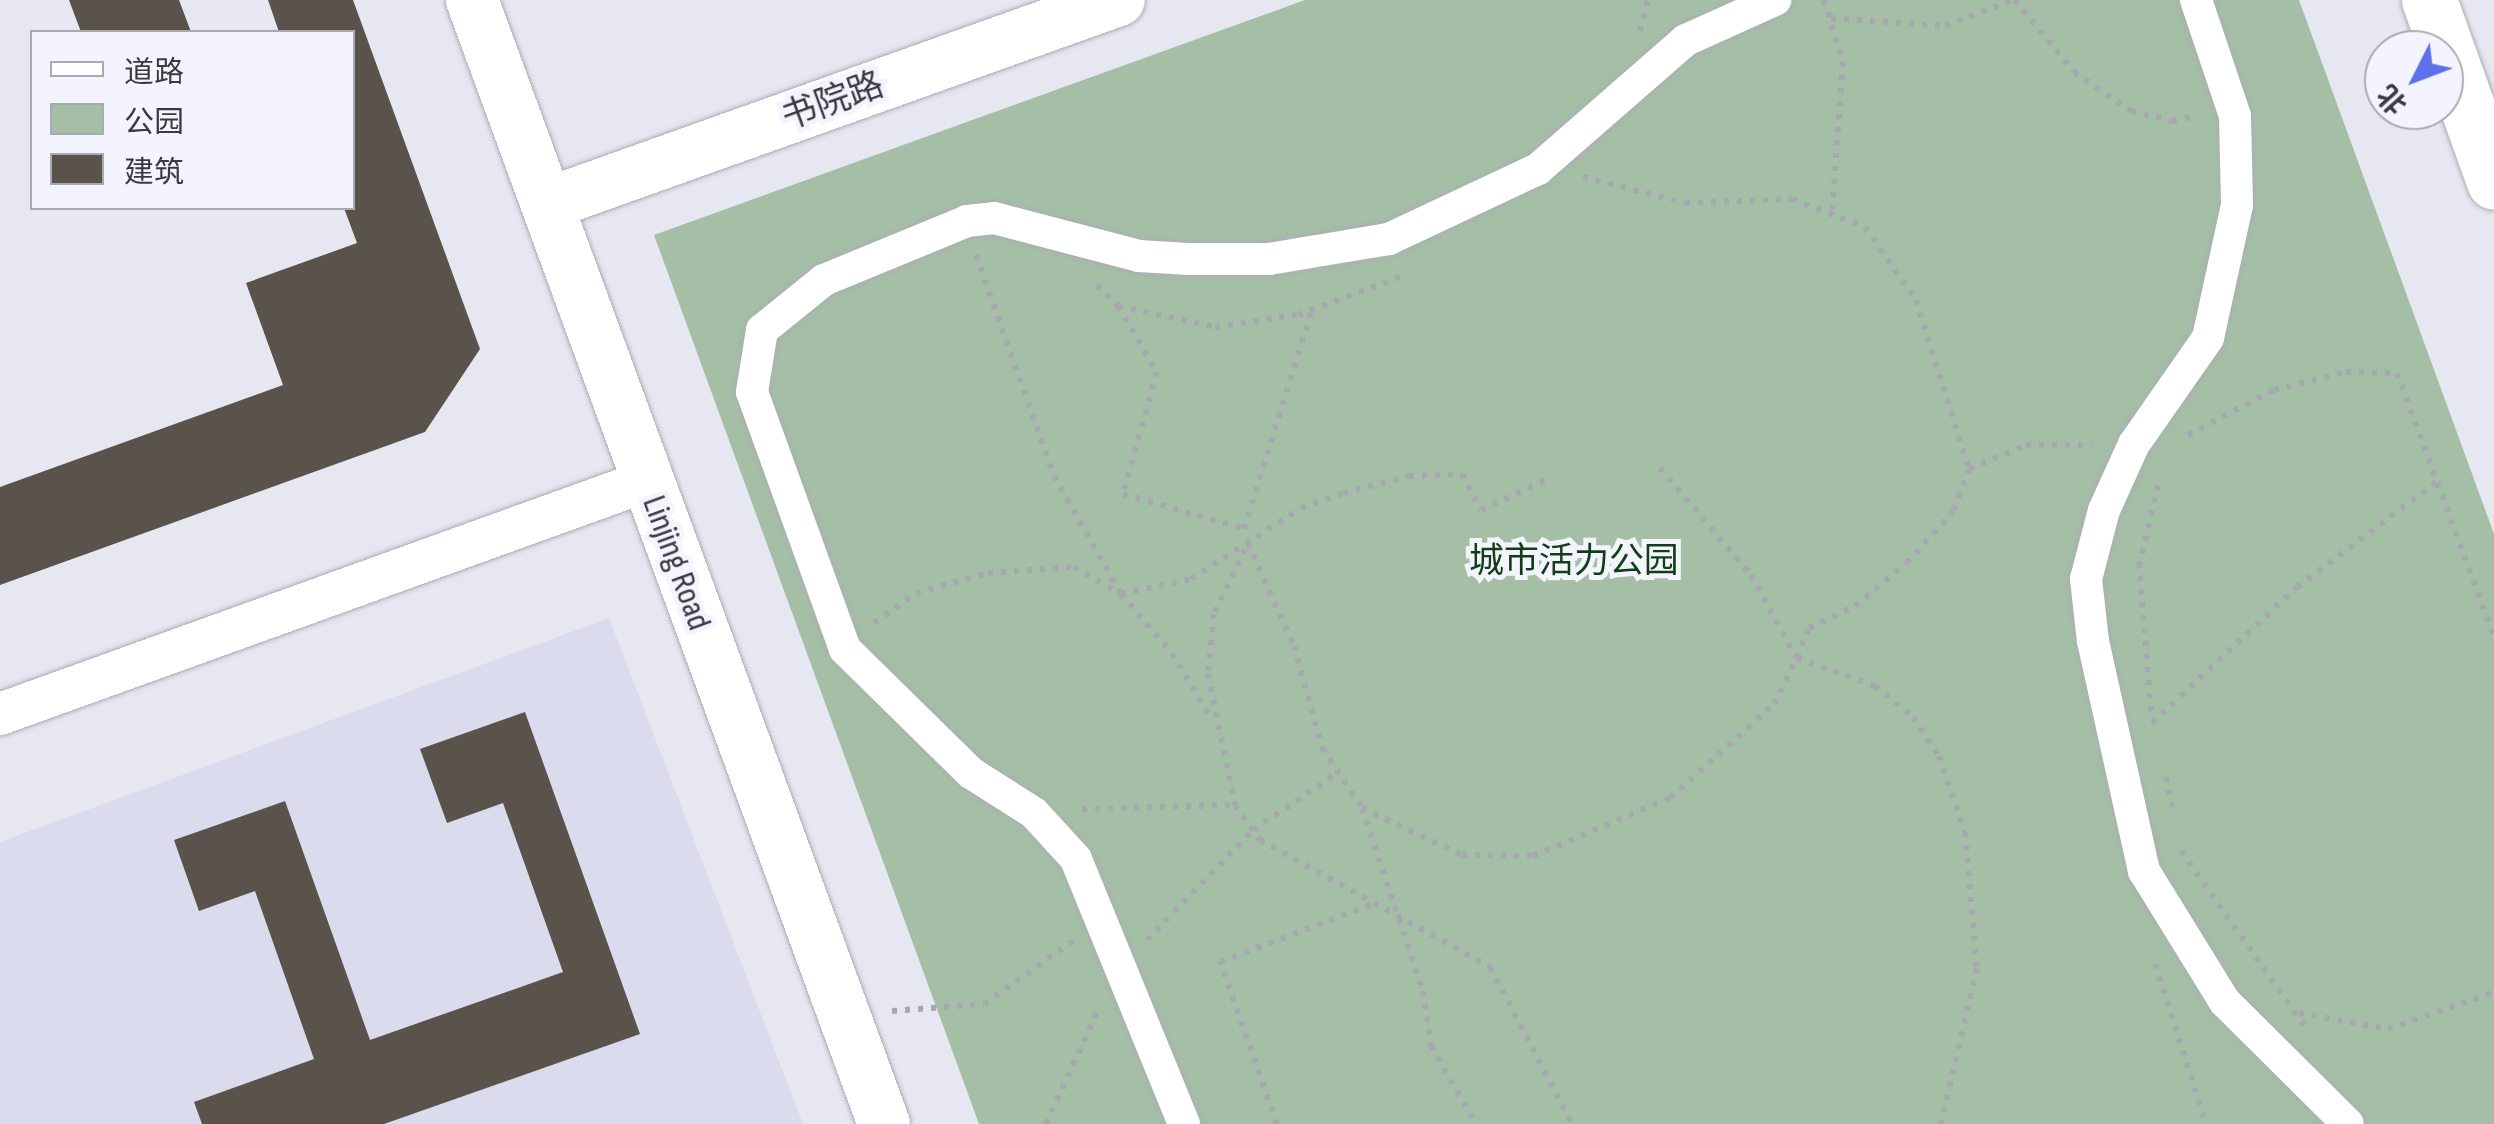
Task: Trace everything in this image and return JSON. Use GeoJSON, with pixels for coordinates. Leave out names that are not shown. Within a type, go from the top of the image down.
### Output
{"type":"FeatureCollection","features":[{"type":"Feature","properties":{"kind":"main road"},"geometry":{"type":"LineString","coordinates":[[2429,0],[2494,182]]}},
{"type":"Feature","properties":{"kind":"street","name":"Linjing Road"},"geometry":{"type":"LineString","coordinates":[[472,0],[884,1124]]}},
{"type":"Feature","properties":{"kind":"street","name":"书院路"},"geometry":{"type":"LineString","coordinates":[[547,204],[1118,0]]}},
{"type":"Feature","properties":{"kind":"street"},"geometry":{"type":"LineString","coordinates":[[1184,1124],[1076,859],[1015,800],[971,772],[845,649],[752,392],[762,330],[824,280],[967,221],[994,218],[1139,256],[1269,259],[1389,239],[1538,169],[1686,40],[1774,0]]}},
{"type":"Feature","properties":{"kind":"street"},"geometry":{"type":"LineString","coordinates":[[2196,0],[2235,116],[2237,205],[2208,338],[2134,444],[2104,510],[2086,578],[2133,832],[2172,923],[2225,1002],[2348,1124]]}},
{"type":"Feature","properties":{"kind":"street"},"geometry":{"type":"LineString","coordinates":[[0,714],[646,481]]}},
{"type":"Feature","properties":{"kind":"path"},"geometry":{"type":"LineString","coordinates":[[1824,0],[1843,62],[1832,211]]}},
{"type":"Feature","properties":{"kind":"path"},"geometry":{"type":"LineString","coordinates":[[1831,18],[1945,26],[2014,0],[2074,72],[2130,110],[2172,120],[2235,116]]}},
{"type":"Feature","properties":{"kind":"path"},"geometry":{"type":"LineString","coordinates":[[1362,808],[1462,855],[1533,856],[1588,838],[1670,798],[1731,747],[1774,704],[1809,628],[1855,606],[1907,563],[1954,510],[1969,470],[1916,300],[1865,228],[1832,211],[1792,199],[1684,203],[1538,169]]}},
{"type":"Feature","properties":{"kind":"path"},"geometry":{"type":"LineString","coordinates":[[967,221],[1054,476],[1120,594],[1172,652],[1215,725]]}},
{"type":"Feature","properties":{"kind":"path"},"geometry":{"type":"LineString","coordinates":[[1118,306],[1157,372],[1123,494],[1244,530],[1312,310]]}},
{"type":"Feature","properties":{"kind":"path"},"geometry":{"type":"LineString","coordinates":[[2178,445],[2274,390],[2346,372],[2397,373],[2494,637]]}},
{"type":"Feature","properties":{"kind":"path"},"geometry":{"type":"LineString","coordinates":[[2154,414],[2159,492],[2140,566],[2156,741]]}},
{"type":"Feature","properties":{"kind":"path"},"geometry":{"type":"LineString","coordinates":[[1969,470],[2026,444],[2134,444]]}},
{"type":"Feature","properties":{"kind":"path"},"geometry":{"type":"LineString","coordinates":[[1660,468],[1740,558],[1797,658],[1875,686],[1913,717],[1956,794],[1977,968],[1941,1124]]}},
{"type":"Feature","properties":{"kind":"path"},"geometry":{"type":"LineString","coordinates":[[845,649],[916,593],[988,573],[1074,567],[1120,594],[1191,579],[1301,508],[1409,476],[1462,474],[1481,510],[1552,478]]}},
{"type":"Feature","properties":{"kind":"path"},"geometry":{"type":"LineString","coordinates":[[2152,723],[2297,587],[2437,482]]}},
{"type":"Feature","properties":{"kind":"path"},"geometry":{"type":"LineString","coordinates":[[1248,543],[1214,614],[1208,674],[1215,725],[1236,805],[1254,830],[1490,968],[1572,1124]]}},
{"type":"Feature","properties":{"kind":"path"},"geometry":{"type":"LineString","coordinates":[[1248,543],[1338,773],[1362,808],[1423,991],[1431,1046],[1476,1124]]}},
{"type":"Feature","properties":{"kind":"path"},"geometry":{"type":"LineString","coordinates":[[2161,758],[2181,851],[2221,916],[2300,1012],[2306,1031]]}},
{"type":"Feature","properties":{"kind":"path"},"geometry":{"type":"LineString","coordinates":[[1046,1124],[1077,1044],[1120,972],[1254,830],[1338,773]]}},
{"type":"Feature","properties":{"kind":"path"},"geometry":{"type":"LineString","coordinates":[[1015,800],[1134,813],[1236,805]]}},
{"type":"Feature","properties":{"kind":"path"},"geometry":{"type":"LineString","coordinates":[[1277,1124],[1220,962],[1376,902]]}},
{"type":"Feature","properties":{"kind":"path"},"geometry":{"type":"LineString","coordinates":[[842,1012],[984,1004],[1051,963],[1098,915]]}},
{"type":"Feature","properties":{"kind":"path"},"geometry":{"type":"LineString","coordinates":[[2172,923],[2154,958],[2206,1124]]}},
{"type":"Feature","properties":{"kind":"path"},"geometry":{"type":"LineString","coordinates":[[2256,1031],[2300,1012],[2388,1029],[2494,992]]}},
{"type":"Feature","properties":{"kind":"shaded area"},"geometry":{"type":"Polygon","coordinates":[[[609,618],[803,1124],[0,1124],[0,842],[609,618]]]}},
{"type":"Feature","properties":{"kind":"green space","name":"城市活力公园"},"geometry":{"type":"Polygon","coordinates":[[[1305,0],[2299,0],[2494,534],[2494,1124],[979,1124],[654,235],[1305,0]]]}},
{"type":"Feature","properties":{"kind":"building"},"geometry":{"type":"Polygon","coordinates":[[[69,0],[179,0],[190,30],[80,30],[69,0]]]}},
{"type":"Feature","properties":{"kind":"building"},"geometry":{"type":"Polygon","coordinates":[[[268,0],[353,0],[480,349],[425,432],[0,585],[0,487],[283,385],[246,283],[357,243],[345,210],[355,210],[355,30],[278,30],[268,0]]]}},
{"type":"Feature","properties":{"kind":"building"},"geometry":{"type":"Polygon","coordinates":[[[525,712],[640,1034],[384,1124],[202,1124],[194,1102],[314,1059],[255,891],[199,911],[174,840],[285,801],[370,1040],[563,972],[503,803],[447,823],[420,749],[525,712]]]}}]}
